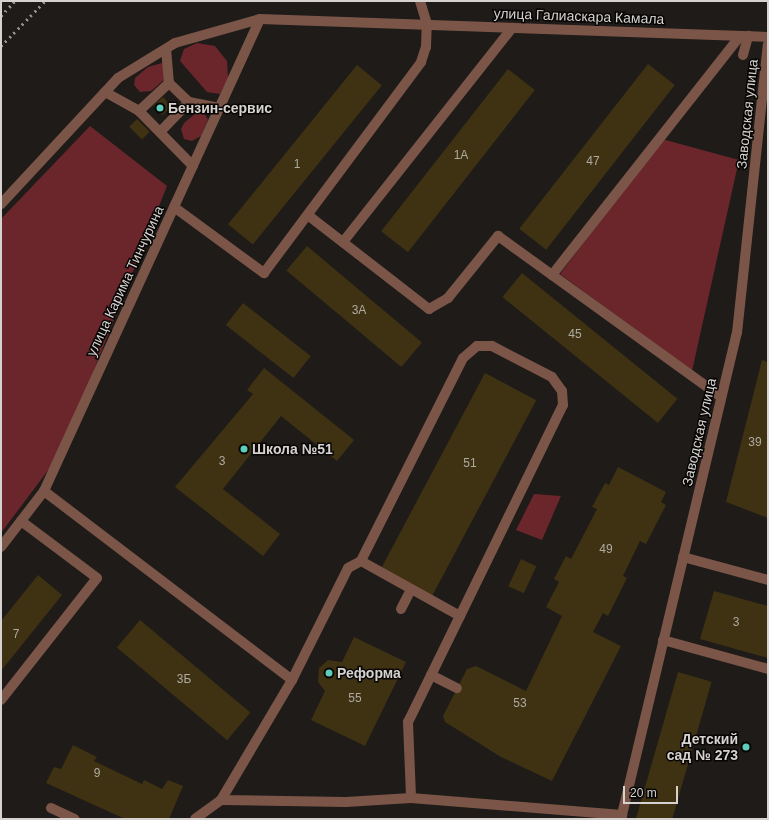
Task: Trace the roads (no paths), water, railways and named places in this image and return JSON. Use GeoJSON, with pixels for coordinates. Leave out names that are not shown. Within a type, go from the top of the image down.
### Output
{"type":"FeatureCollection","features":[{"type":"Feature","properties":{"kind":"street"},"geometry":{"type":"LineString","coordinates":[[174,207],[264,273],[309,216],[420,62],[426,47],[427,24],[420,1]]}},
{"type":"Feature","properties":{"kind":"street","name":"улица Галиаскара Камала"},"geometry":{"type":"LineString","coordinates":[[1,204],[118,78],[166,49],[260,19],[768,37]]}},
{"type":"Feature","properties":{"kind":"street","name":"улица Карима Тинчурина"},"geometry":{"type":"LineString","coordinates":[[1,547],[44,491],[260,19]]}},
{"type":"Feature","properties":{"kind":"street"},"geometry":{"type":"LineString","coordinates":[[343,242],[512,28]]}},
{"type":"Feature","properties":{"kind":"street"},"geometry":{"type":"LineString","coordinates":[[743,55],[744,36]]}},
{"type":"Feature","properties":{"kind":"street"},"geometry":{"type":"LineString","coordinates":[[552,275],[744,36]]}},
{"type":"Feature","properties":{"kind":"street","name":"Заводская улица"},"geometry":{"type":"LineString","coordinates":[[621,817],[737,333],[768,45]]}},
{"type":"Feature","properties":{"kind":"street"},"geometry":{"type":"LineString","coordinates":[[166,49],[170,83],[189,102],[220,108]]}},
{"type":"Feature","properties":{"kind":"street"},"geometry":{"type":"LineString","coordinates":[[139,111],[170,83]]}},
{"type":"Feature","properties":{"kind":"street"},"geometry":{"type":"LineString","coordinates":[[105,92],[139,111],[161,131],[193,166]]}},
{"type":"Feature","properties":{"kind":"street"},"geometry":{"type":"LineString","coordinates":[[161,131],[189,102]]}},
{"type":"Feature","properties":{"kind":"street"},"geometry":{"type":"LineString","coordinates":[[309,216],[429,309],[448,298],[498,236],[722,397]]}},
{"type":"Feature","properties":{"kind":"street"},"geometry":{"type":"LineString","coordinates":[[195,819],[221,800],[292,680],[348,568],[361,561],[463,358],[477,346],[492,346],[552,377],[562,391],[563,405],[408,722],[411,798]]}},
{"type":"Feature","properties":{"kind":"street"},"geometry":{"type":"LineString","coordinates":[[44,491],[292,680]]}},
{"type":"Feature","properties":{"kind":"street"},"geometry":{"type":"LineString","coordinates":[[1,700],[97,578],[20,521]]}},
{"type":"Feature","properties":{"kind":"street"},"geometry":{"type":"LineString","coordinates":[[684,557],[768,580]]}},
{"type":"Feature","properties":{"kind":"street"},"geometry":{"type":"LineString","coordinates":[[361,561],[460,616]]}},
{"type":"Feature","properties":{"kind":"street"},"geometry":{"type":"LineString","coordinates":[[401,609],[411,589]]}},
{"type":"Feature","properties":{"kind":"street"},"geometry":{"type":"LineString","coordinates":[[664,640],[768,669]]}},
{"type":"Feature","properties":{"kind":"street"},"geometry":{"type":"LineString","coordinates":[[431,675],[457,688]]}},
{"type":"Feature","properties":{"kind":"street"},"geometry":{"type":"LineString","coordinates":[[221,800],[346,802],[411,798],[621,817]]}},
{"type":"Feature","properties":{"kind":"street"},"geometry":{"type":"LineString","coordinates":[[51,808],[75,819]]}},
{"type":"Feature","properties":{"kind":"railway"},"geometry":{"type":"LineString","coordinates":[[1,16],[15,1]]}},
{"type":"Feature","properties":{"kind":"railway"},"geometry":{"type":"LineString","coordinates":[[1,46],[45,1]]}},
{"type":"Feature","properties":{"kind":"place","name":"Бензин-сервис"},"geometry":{"type":"Point","coordinates":[160,108]}},
{"type":"Feature","properties":{"kind":"place","name":"Школа №51"},"geometry":{"type":"Point","coordinates":[244,449]}},
{"type":"Feature","properties":{"kind":"place","name":"Реформа"},"geometry":{"type":"Point","coordinates":[329,673]}},
{"type":"Feature","properties":{"kind":"place","name":"Детский сад № 273"},"geometry":{"type":"Point","coordinates":[746,747]}}]}
